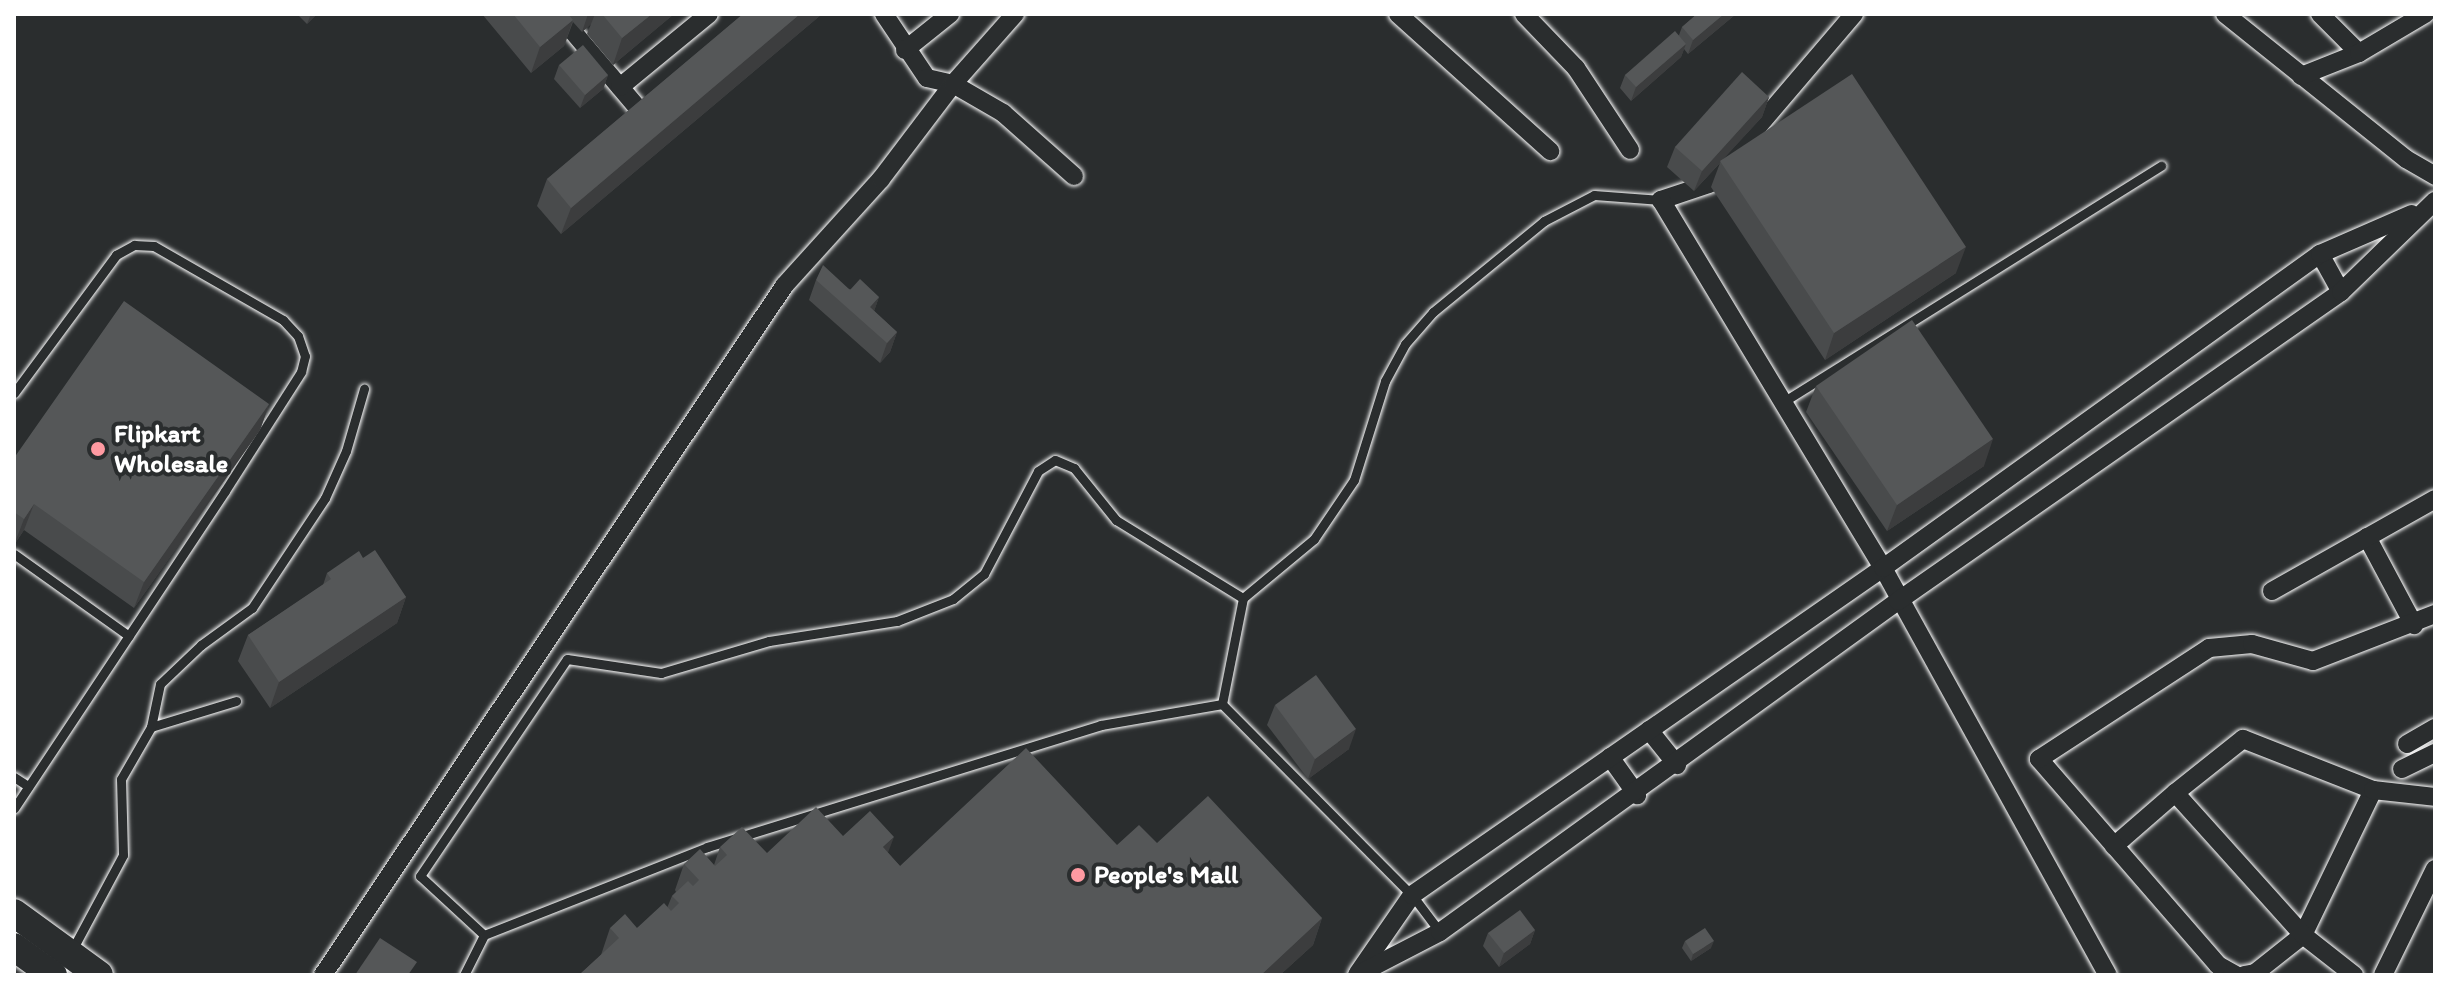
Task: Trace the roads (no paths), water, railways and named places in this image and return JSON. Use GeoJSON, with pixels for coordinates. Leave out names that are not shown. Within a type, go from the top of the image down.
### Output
{"type":"FeatureCollection","features":[{"type":"Feature","properties":{"kind":"main road"},"geometry":{"type":"LineString","coordinates":[[14,913],[87,968]]}},
{"type":"Feature","properties":{"kind":"main road"},"geometry":{"type":"LineString","coordinates":[[14,947],[53,975]]}},
{"type":"Feature","properties":{"kind":"street"},"geometry":{"type":"LineString","coordinates":[[558,14],[641,111]]}},
{"type":"Feature","properties":{"kind":"street"},"geometry":{"type":"LineString","coordinates":[[620,87],[709,14]]}},
{"type":"Feature","properties":{"kind":"street"},"geometry":{"type":"LineString","coordinates":[[884,14],[905,50],[927,78],[953,84],[1003,113],[1074,176]]}},
{"type":"Feature","properties":{"kind":"street"},"geometry":{"type":"LineString","coordinates":[[905,50],[950,14]]}},
{"type":"Feature","properties":{"kind":"street"},"geometry":{"type":"LineString","coordinates":[[323,975],[784,286],[881,179],[953,84],[1015,14]]}},
{"type":"Feature","properties":{"kind":"street"},"geometry":{"type":"LineString","coordinates":[[1398,14],[1550,151]]}},
{"type":"Feature","properties":{"kind":"street"},"geometry":{"type":"LineString","coordinates":[[1524,14],[1576,68],[1630,150]]}},
{"type":"Feature","properties":{"kind":"street"},"geometry":{"type":"LineString","coordinates":[[1854,14],[1709,184],[1661,200],[1883,568],[1898,601],[2108,975]]}},
{"type":"Feature","properties":{"kind":"street"},"geometry":{"type":"LineString","coordinates":[[2225,14],[2301,76],[2435,176]]}},
{"type":"Feature","properties":{"kind":"street"},"geometry":{"type":"LineString","coordinates":[[2320,14],[2359,53]]}},
{"type":"Feature","properties":{"kind":"street"},"geometry":{"type":"LineString","coordinates":[[2301,76],[2359,53],[2425,14]]}},
{"type":"Feature","properties":{"kind":"street"},"geometry":{"type":"LineString","coordinates":[[1356,975],[1412,895],[1883,568],[2320,254],[2429,205]]}},
{"type":"Feature","properties":{"kind":"street"},"geometry":{"type":"LineString","coordinates":[[1356,975],[1440,932],[1637,795],[1898,601],[2341,292],[2429,205]]}},
{"type":"Feature","properties":{"kind":"street"},"geometry":{"type":"LineString","coordinates":[[2320,254],[2341,292]]}},
{"type":"Feature","properties":{"kind":"street"},"geometry":{"type":"LineString","coordinates":[[2272,591],[2435,499]]}},
{"type":"Feature","properties":{"kind":"street"},"geometry":{"type":"LineString","coordinates":[[2367,537],[2414,625]]}},
{"type":"Feature","properties":{"kind":"street"},"geometry":{"type":"LineString","coordinates":[[2236,975],[2218,965],[2039,759],[2209,648],[2252,644],[2313,661],[2414,625],[2435,614]]}},
{"type":"Feature","properties":{"kind":"street"},"geometry":{"type":"LineString","coordinates":[[2407,744],[2435,728]]}},
{"type":"Feature","properties":{"kind":"street"},"geometry":{"type":"LineString","coordinates":[[1649,730],[1677,765]]}},
{"type":"Feature","properties":{"kind":"street"},"geometry":{"type":"LineString","coordinates":[[2114,846],[2243,739],[2373,790],[2435,797]]}},
{"type":"Feature","properties":{"kind":"street"},"geometry":{"type":"LineString","coordinates":[[2402,769],[2435,753]]}},
{"type":"Feature","properties":{"kind":"street"},"geometry":{"type":"LineString","coordinates":[[1610,757],[1637,795]]}},
{"type":"Feature","properties":{"kind":"street"},"geometry":{"type":"LineString","coordinates":[[2244,975],[2255,973],[2303,935],[2373,790]]}},
{"type":"Feature","properties":{"kind":"street"},"geometry":{"type":"LineString","coordinates":[[2175,793],[2303,935],[2354,975]]}},
{"type":"Feature","properties":{"kind":"street"},"geometry":{"type":"LineString","coordinates":[[2383,975],[2435,869]]}},
{"type":"Feature","properties":{"kind":"lane"},"geometry":{"type":"LineString","coordinates":[[1783,402],[2161,166]]}},
{"type":"Feature","properties":{"kind":"lane"},"geometry":{"type":"LineString","coordinates":[[1222,704],[1243,598],[1314,539],[1354,480],[1385,381],[1405,344],[1433,312],[1544,221],[1594,195],[1661,200]]}},
{"type":"Feature","properties":{"kind":"lane"},"geometry":{"type":"LineString","coordinates":[[14,393],[116,255],[134,245],[154,246],[283,320],[298,336],[305,356],[301,372],[16,805]]}},
{"type":"Feature","properties":{"kind":"lane"},"geometry":{"type":"LineString","coordinates":[[87,968],[123,855],[121,779],[151,727],[160,684],[201,645],[252,608],[325,498],[346,451],[364,389]]}},
{"type":"Feature","properties":{"kind":"lane"},"geometry":{"type":"LineString","coordinates":[[484,935],[420,876],[567,659],[661,673],[769,641],[897,621],[953,599],[984,574],[1038,471],[1055,460],[1074,468],[1116,520],[1243,598]]}},
{"type":"Feature","properties":{"kind":"lane"},"geometry":{"type":"LineString","coordinates":[[14,554],[129,636]]}},
{"type":"Feature","properties":{"kind":"lane"},"geometry":{"type":"LineString","coordinates":[[151,727],[236,701]]}},
{"type":"Feature","properties":{"kind":"lane"},"geometry":{"type":"LineString","coordinates":[[1222,704],[1412,895],[1440,932]]}},
{"type":"Feature","properties":{"kind":"lane"},"geometry":{"type":"LineString","coordinates":[[464,975],[484,935],[707,847],[1101,725],[1222,704]]}},
{"type":"Feature","properties":{"kind":"lane"},"geometry":{"type":"LineString","coordinates":[[14,777],[28,786]]}},
{"type":"Feature","properties":{"kind":"place","name":"Flipkart Wholesale"},"geometry":{"type":"Point","coordinates":[98,449]}},
{"type":"Feature","properties":{"kind":"place","name":"People's Mall"},"geometry":{"type":"Point","coordinates":[1078,875]}}]}
